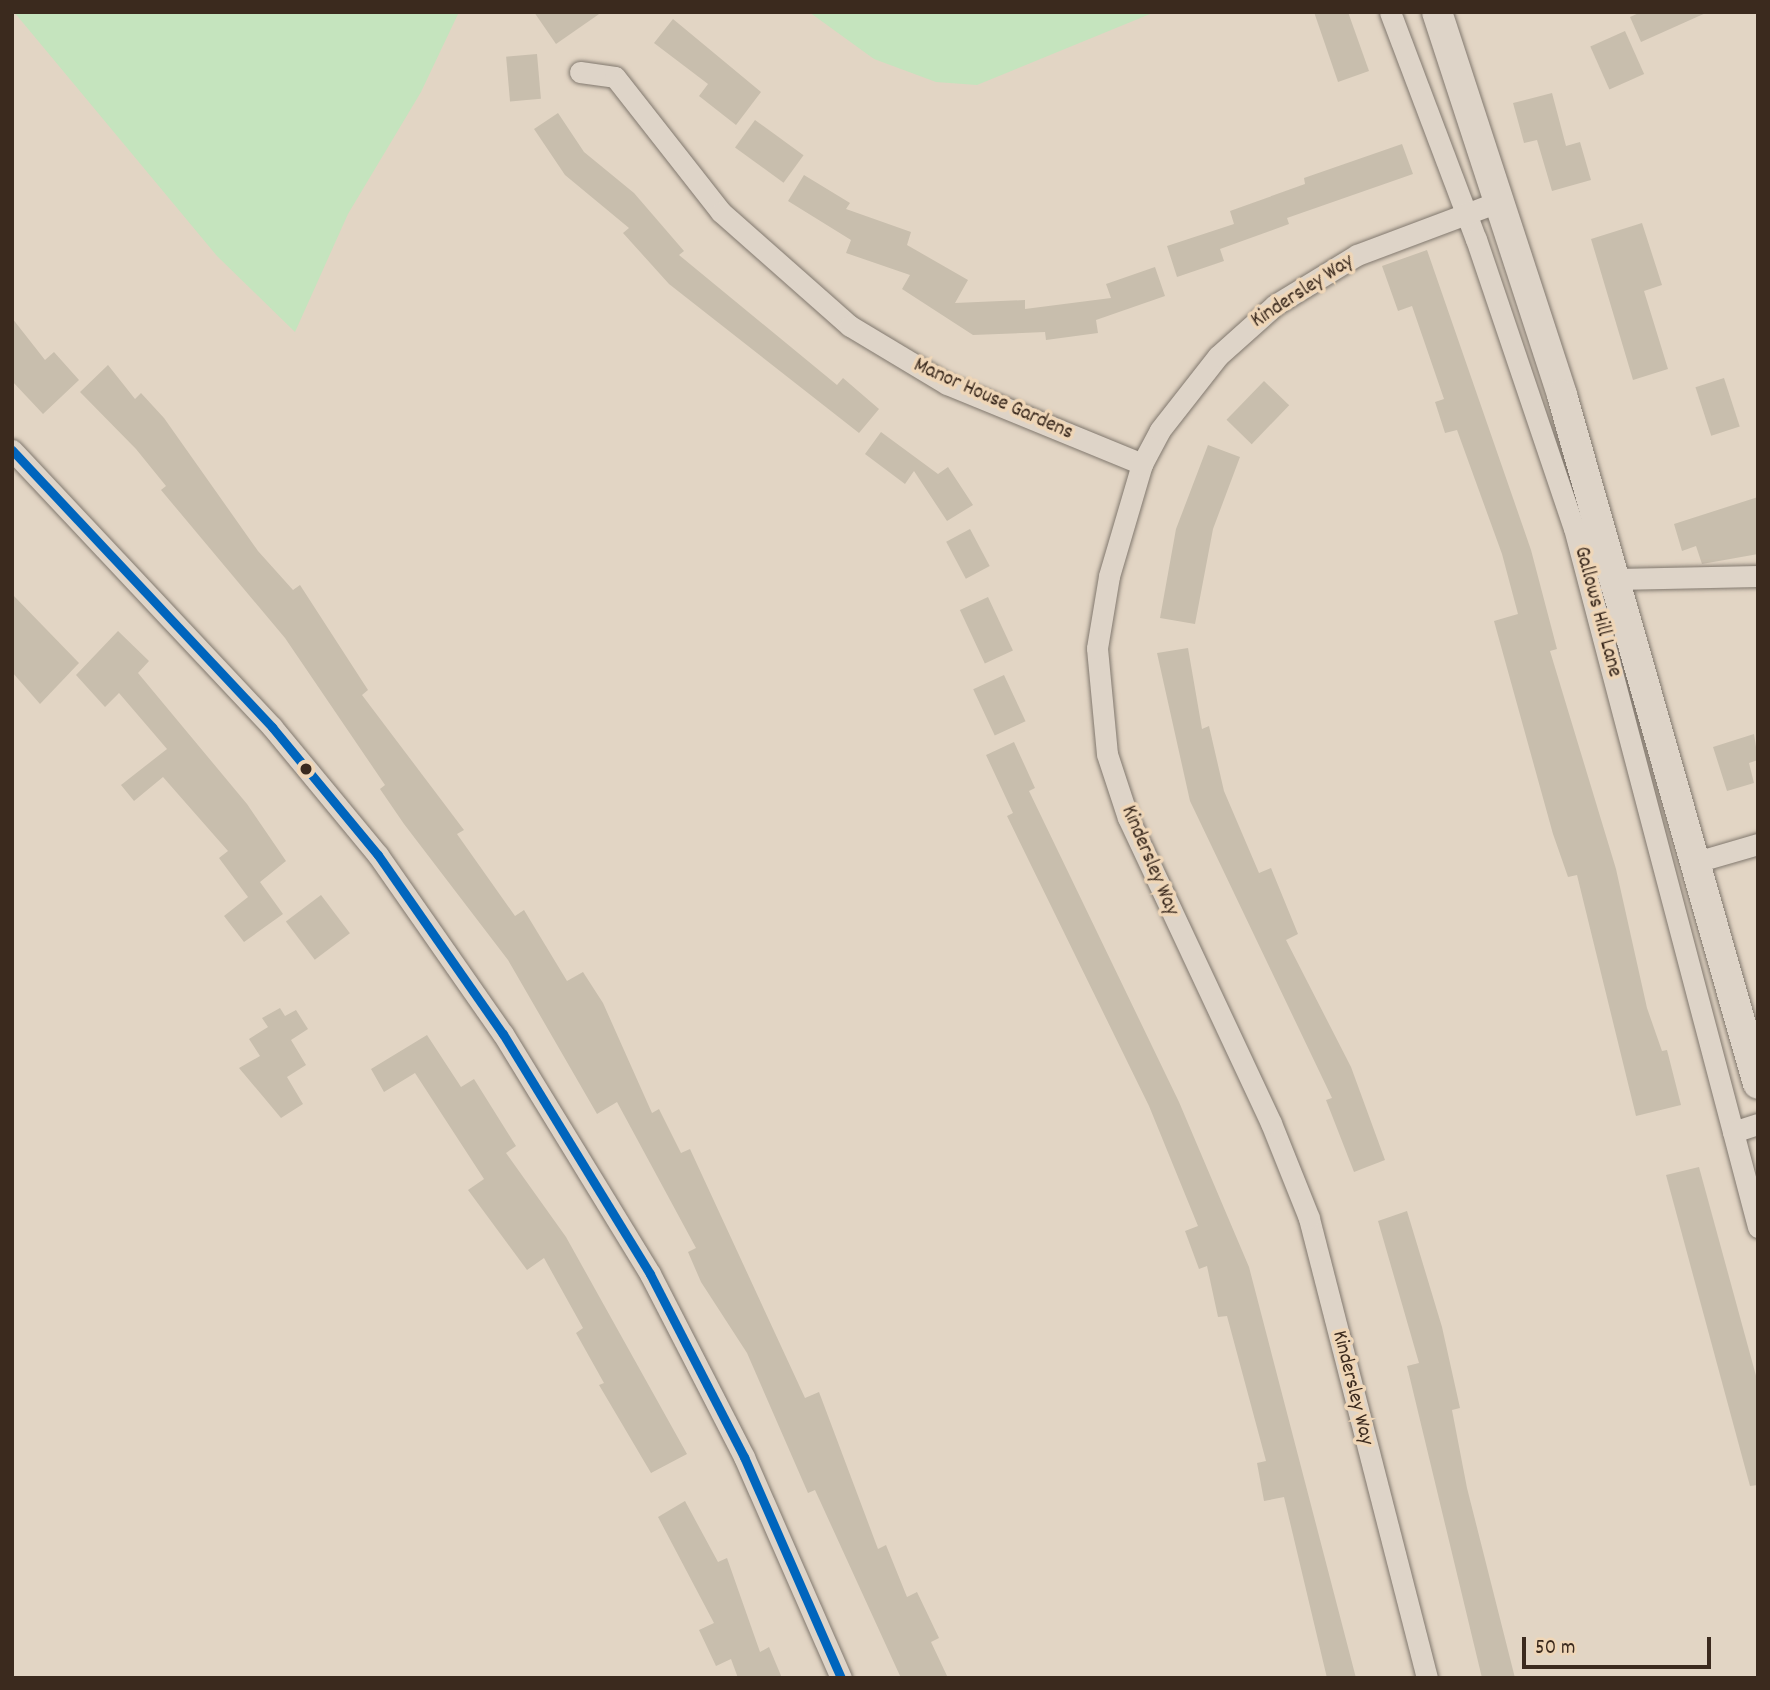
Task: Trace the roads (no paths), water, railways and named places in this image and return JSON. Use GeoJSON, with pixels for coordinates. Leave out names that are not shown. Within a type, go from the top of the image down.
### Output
{"type":"FeatureCollection","features":[{"type":"Feature","properties":{"kind":"street","name":"Gallows Hill Lane"},"geometry":{"type":"LineString","coordinates":[[1390,12],[1466,212],[1574,528],[1758,1227]]}},
{"type":"Feature","properties":{"kind":"street","name":"Gallows Hill Lane"},"geometry":{"type":"LineString","coordinates":[[1437,12],[1616,579],[1758,1084]]}},
{"type":"Feature","properties":{"kind":"street","name":"Manor House Gardens"},"geometry":{"type":"LineString","coordinates":[[580,72],[615,77],[721,212],[850,326],[947,384],[1142,464]]}},
{"type":"Feature","properties":{"kind":"street","name":"Kindersley Way"},"geometry":{"type":"LineString","coordinates":[[1427,1678],[1309,1218],[1128,818],[1107,754],[1097,648],[1109,576],[1142,464],[1188,392],[1275,305],[1357,256],[1466,212],[1498,202]]}},
{"type":"Feature","properties":{"kind":"street"},"geometry":{"type":"LineString","coordinates":[[12,450],[272,727],[378,855],[503,1034],[650,1274],[744,1457],[841,1678]]}},
{"type":"Feature","properties":{"kind":"street"},"geometry":{"type":"LineString","coordinates":[[1616,579],[1758,576]]}},
{"type":"Feature","properties":{"kind":"street"},"geometry":{"type":"LineString","coordinates":[[1696,862],[1758,844]]}},
{"type":"Feature","properties":{"kind":"street"},"geometry":{"type":"LineString","coordinates":[[1733,1132],[1758,1124]]}}]}
